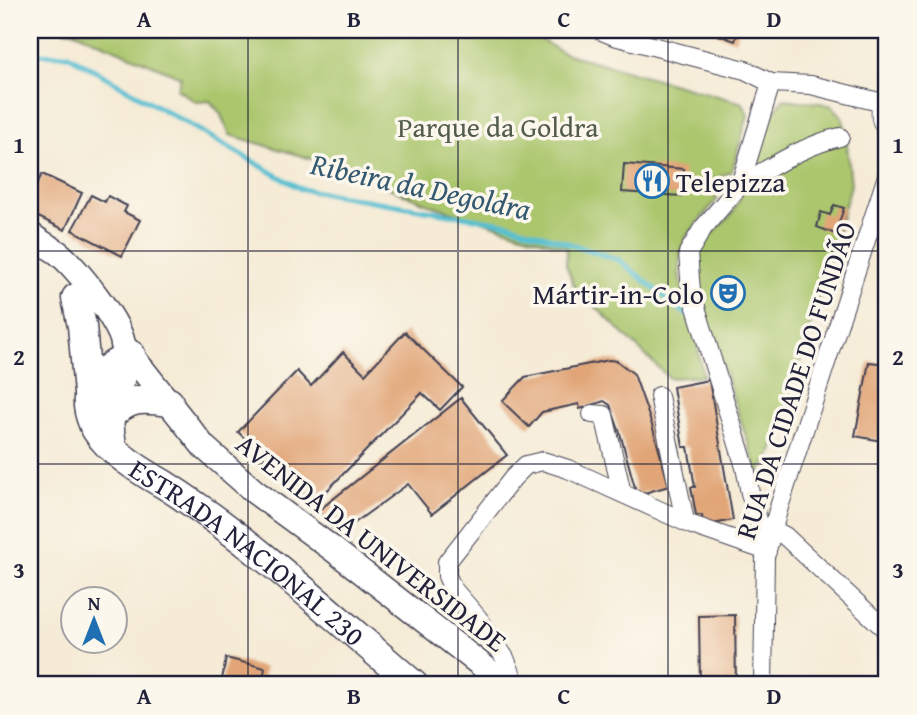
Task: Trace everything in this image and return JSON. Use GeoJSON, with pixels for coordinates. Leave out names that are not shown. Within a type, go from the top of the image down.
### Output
{"type":"FeatureCollection","features":[{"type":"Feature","properties":{"kind":"main road","name":"AVENIDA DA UNIVERSIDADE"},"geometry":{"type":"LineString","coordinates":[[37,240],[45,257],[112,345],[127,350]]}},
{"type":"Feature","properties":{"kind":"main road","name":"AVENIDA DA UNIVERSIDADE"},"geometry":{"type":"LineString","coordinates":[[37,240],[56,252],[100,302],[116,324],[127,350],[204,447],[255,492],[507,685]]}},
{"type":"Feature","properties":{"kind":"main road","name":"ESTRADA NACIONAL 230"},"geometry":{"type":"LineString","coordinates":[[76,298],[82,326],[92,422],[98,434],[113,448],[220,523],[414,685]]}},
{"type":"Feature","properties":{"kind":"main road","name":"ESTRADA NACIONAL 230"},"geometry":{"type":"LineString","coordinates":[[113,448],[108,418],[112,395],[127,350]]}},
{"type":"Feature","properties":{"kind":"main road"},"geometry":{"type":"LineString","coordinates":[[88,393],[99,374],[127,350]]}},
{"type":"Feature","properties":{"kind":"main road"},"geometry":{"type":"LineString","coordinates":[[108,418],[124,404],[139,399],[169,402]]}},
{"type":"Feature","properties":{"kind":"street"},"geometry":{"type":"LineString","coordinates":[[599,30],[745,70],[771,83],[811,85],[885,100],[880,116],[887,130]]}},
{"type":"Feature","properties":{"kind":"street"},"geometry":{"type":"LineString","coordinates":[[740,186],[771,83]]}},
{"type":"Feature","properties":{"kind":"street"},"geometry":{"type":"LineString","coordinates":[[767,551],[745,467],[691,291],[688,253],[703,228],[740,186],[799,152],[840,137]]}},
{"type":"Feature","properties":{"kind":"street","name":"RUA DA CIDADE DO FUNDÃO"},"geometry":{"type":"LineString","coordinates":[[763,685],[767,551],[887,176]]}},
{"type":"Feature","properties":{"kind":"street"},"geometry":{"type":"LineString","coordinates":[[659,396],[685,521]]}},
{"type":"Feature","properties":{"kind":"street"},"geometry":{"type":"LineString","coordinates":[[592,415],[604,415],[622,494]]}},
{"type":"Feature","properties":{"kind":"street"},"geometry":{"type":"LineString","coordinates":[[516,685],[505,658],[478,618],[453,589],[447,576],[447,562],[526,465],[543,461],[568,469],[685,521],[767,551]]}},
{"type":"Feature","properties":{"kind":"street"},"geometry":{"type":"LineString","coordinates":[[773,530],[785,536],[887,631]]}},
{"type":"Feature","properties":{"kind":"green space","name":"Parque da Goldra"},"geometry":{"type":"Polygon","coordinates":[[[62,30],[523,30],[564,53],[743,103],[748,115],[732,171],[709,182],[717,199],[686,237],[681,253],[679,275],[703,376],[669,378],[574,286],[566,264],[567,248],[434,206],[329,164],[230,135],[220,113],[210,101],[196,102],[177,89],[181,77],[73,31],[62,30]]]}},
{"type":"Feature","properties":{"kind":"green space"},"geometry":{"type":"Polygon","coordinates":[[[783,99],[832,106],[841,115],[845,126],[851,185],[781,426],[769,460],[758,473],[696,285],[697,257],[703,244],[732,214],[746,186],[765,117],[771,116],[783,99]]]}},
{"type":"Feature","properties":{"kind":"building"},"geometry":{"type":"Polygon","coordinates":[[[705,30],[739,30],[735,41],[705,30]]]}},
{"type":"Feature","properties":{"kind":"building"},"geometry":{"type":"Polygon","coordinates":[[[624,164],[684,169],[681,196],[622,192],[624,164]]]}},
{"type":"Feature","properties":{"kind":"building"},"geometry":{"type":"Polygon","coordinates":[[[42,174],[82,193],[65,230],[30,213],[30,199],[42,174]]]}},
{"type":"Feature","properties":{"kind":"building"},"geometry":{"type":"Polygon","coordinates":[[[91,195],[105,202],[108,196],[127,206],[124,212],[140,220],[122,256],[72,230],[91,195]]]}},
{"type":"Feature","properties":{"kind":"building"},"geometry":{"type":"Polygon","coordinates":[[[834,205],[844,208],[835,234],[817,227],[821,212],[830,215],[834,205]]]}},
{"type":"Feature","properties":{"kind":"building"},"geometry":{"type":"Polygon","coordinates":[[[405,332],[462,387],[440,410],[422,393],[314,504],[238,432],[297,371],[311,386],[343,352],[365,374],[405,332]]]}},
{"type":"Feature","properties":{"kind":"building"},"geometry":{"type":"Polygon","coordinates":[[[609,360],[617,361],[634,374],[669,486],[637,495],[620,433],[610,405],[604,401],[580,409],[579,404],[542,412],[529,427],[502,401],[525,377],[609,360]]]}},
{"type":"Feature","properties":{"kind":"building"},"geometry":{"type":"Polygon","coordinates":[[[869,362],[887,364],[887,442],[855,436],[869,362]]]}},
{"type":"Feature","properties":{"kind":"building"},"geometry":{"type":"Polygon","coordinates":[[[709,380],[733,520],[703,526],[702,515],[696,515],[691,487],[695,487],[688,447],[683,447],[673,387],[709,380]]]}},
{"type":"Feature","properties":{"kind":"building"},"geometry":{"type":"Polygon","coordinates":[[[461,398],[507,455],[432,514],[408,484],[338,535],[318,511],[461,398]]]}},
{"type":"Feature","properties":{"kind":"building"},"geometry":{"type":"Polygon","coordinates":[[[735,615],[736,685],[700,685],[699,616],[735,615]]]}},
{"type":"Feature","properties":{"kind":"building"},"geometry":{"type":"Polygon","coordinates":[[[226,658],[265,668],[262,685],[221,685],[226,658]]]}},
{"type":"Feature","properties":{"kind":"waterway","name":"Ribeira da Degoldra"},"geometry":{"type":"LineString","coordinates":[[30,54],[68,55],[301,189],[509,224],[619,260],[687,315]]}},
{"type":"Feature","properties":{"kind":"place","name":"Telepizza"},"geometry":{"type":"Point","coordinates":[652,181]}},
{"type":"Feature","properties":{"kind":"place","name":"Mártir-in-Colo"},"geometry":{"type":"Point","coordinates":[728,293]}}]}
